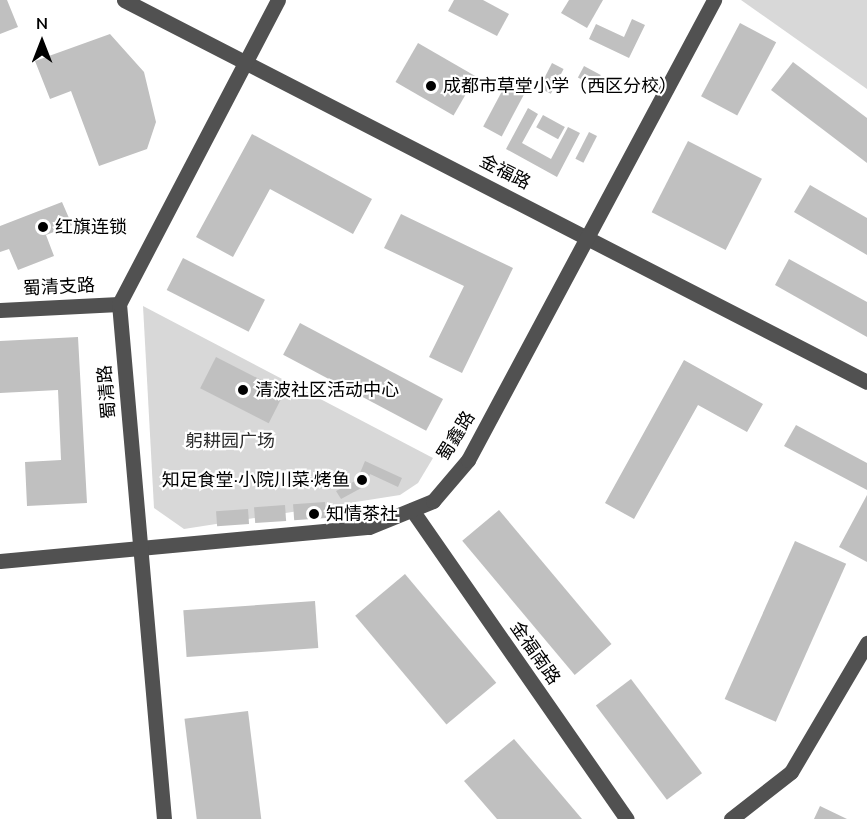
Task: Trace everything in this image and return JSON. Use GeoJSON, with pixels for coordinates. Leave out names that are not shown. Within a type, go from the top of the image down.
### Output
{"type":"FeatureCollection","features":[{"type":"Feature","properties":{"kind":"street","name":"金福路"},"geometry":{"type":"LineString","coordinates":[[124,0],[587,236],[867,382]]}},
{"type":"Feature","properties":{"kind":"street"},"geometry":{"type":"LineString","coordinates":[[119,304],[278,0]]}},
{"type":"Feature","properties":{"kind":"street","name":"蜀鑫路"},"geometry":{"type":"LineString","coordinates":[[0,561],[369,527],[433,501],[468,460],[714,0]]}},
{"type":"Feature","properties":{"kind":"street","name":"蜀清支路"},"geometry":{"type":"LineString","coordinates":[[0,310],[119,304]]}},
{"type":"Feature","properties":{"kind":"street","name":"蜀清路"},"geometry":{"type":"LineString","coordinates":[[119,304],[164,819]]}},
{"type":"Feature","properties":{"kind":"street","name":"金福南路"},"geometry":{"type":"LineString","coordinates":[[412,510],[627,819]]}},
{"type":"Feature","properties":{"kind":"street"},"geometry":{"type":"LineString","coordinates":[[731,819],[791,772],[867,643]]}},
{"type":"Feature","properties":{"kind":"green space"},"geometry":{"type":"Polygon","coordinates":[[[741,0],[867,0],[867,89],[741,0]]]}},
{"type":"Feature","properties":{"kind":"green space","name":"躬耕园广场"},"geometry":{"type":"Polygon","coordinates":[[[143,306],[433,458],[418,483],[400,495],[184,529],[154,508],[143,306]]]}},
{"type":"Feature","properties":{"kind":"building"},"geometry":{"type":"Polygon","coordinates":[[[0,0],[7,0],[18,27],[0,34],[0,0]]]}},
{"type":"Feature","properties":{"kind":"building"},"geometry":{"type":"Polygon","coordinates":[[[454,0],[483,0],[509,14],[497,36],[448,11],[454,0]]]}},
{"type":"Feature","properties":{"kind":"building"},"geometry":{"type":"Polygon","coordinates":[[[569,0],[603,0],[587,28],[561,13],[569,0]]]}},
{"type":"Feature","properties":{"kind":"building"},"geometry":{"type":"Polygon","coordinates":[[[632,19],[645,25],[629,58],[589,39],[596,24],[624,37],[632,19]]]}},
{"type":"Feature","properties":{"kind":"building"},"geometry":{"type":"Polygon","coordinates":[[[740,23],[776,42],[737,116],[701,96],[740,23]]]}},
{"type":"Feature","properties":{"kind":"building"},"geometry":{"type":"Polygon","coordinates":[[[110,34],[144,72],[156,122],[147,149],[99,166],[71,91],[50,99],[35,61],[110,34]]]}},
{"type":"Feature","properties":{"kind":"building"},"geometry":{"type":"Polygon","coordinates":[[[418,43],[476,76],[454,115],[396,82],[418,43]]]}},
{"type":"Feature","properties":{"kind":"building"},"geometry":{"type":"Polygon","coordinates":[[[793,62],[867,118],[867,163],[771,90],[793,62]]]}},
{"type":"Feature","properties":{"kind":"building"},"geometry":{"type":"Polygon","coordinates":[[[552,63],[564,69],[551,94],[539,88],[552,63]]]}},
{"type":"Feature","properties":{"kind":"building"},"geometry":{"type":"Polygon","coordinates":[[[584,66],[601,75],[595,86],[578,77],[584,66]]]}},
{"type":"Feature","properties":{"kind":"building"},"geometry":{"type":"Polygon","coordinates":[[[509,78],[528,88],[502,136],[483,127],[509,78]]]}},
{"type":"Feature","properties":{"kind":"building"},"geometry":{"type":"Polygon","coordinates":[[[528,108],[538,114],[522,143],[551,159],[568,127],[580,133],[557,177],[506,149],[528,108]]]}},
{"type":"Feature","properties":{"kind":"building"},"geometry":{"type":"Polygon","coordinates":[[[543,115],[565,127],[558,139],[536,127],[543,115]]]}},
{"type":"Feature","properties":{"kind":"building"},"geometry":{"type":"Polygon","coordinates":[[[589,132],[597,136],[583,163],[575,159],[589,132]]]}},
{"type":"Feature","properties":{"kind":"building"},"geometry":{"type":"Polygon","coordinates":[[[252,134],[372,199],[353,234],[270,189],[233,257],[196,237],[252,134]]]}},
{"type":"Feature","properties":{"kind":"building"},"geometry":{"type":"Polygon","coordinates":[[[688,141],[762,179],[726,250],[652,212],[688,141]]]}},
{"type":"Feature","properties":{"kind":"building"},"geometry":{"type":"Polygon","coordinates":[[[810,185],[867,218],[867,255],[794,212],[810,185]]]}},
{"type":"Feature","properties":{"kind":"building"},"geometry":{"type":"Polygon","coordinates":[[[62,202],[72,225],[46,235],[54,256],[18,270],[9,249],[0,252],[0,226],[62,202]]]}},
{"type":"Feature","properties":{"kind":"building"},"geometry":{"type":"Polygon","coordinates":[[[401,214],[513,268],[462,373],[429,357],[464,286],[384,248],[401,214]]]}},
{"type":"Feature","properties":{"kind":"building"},"geometry":{"type":"Polygon","coordinates":[[[183,258],[265,300],[249,332],[167,290],[183,258]]]}},
{"type":"Feature","properties":{"kind":"building"},"geometry":{"type":"Polygon","coordinates":[[[789,259],[867,302],[867,337],[775,285],[789,259]]]}},
{"type":"Feature","properties":{"kind":"building"},"geometry":{"type":"Polygon","coordinates":[[[300,323],[443,399],[426,431],[283,355],[300,323]]]}},
{"type":"Feature","properties":{"kind":"building"},"geometry":{"type":"Polygon","coordinates":[[[78,337],[87,503],[27,506],[25,462],[61,460],[58,390],[0,393],[0,341],[78,337]]]}},
{"type":"Feature","properties":{"kind":"building","name":"清波社区活动中心"},"geometry":{"type":"Polygon","coordinates":[[[216,357],[285,392],[269,423],[200,388],[216,357]]]}},
{"type":"Feature","properties":{"kind":"building"},"geometry":{"type":"Polygon","coordinates":[[[684,360],[763,404],[747,432],[698,405],[634,519],[605,503],[684,360]]]}},
{"type":"Feature","properties":{"kind":"building"},"geometry":{"type":"Polygon","coordinates":[[[796,425],[867,463],[867,490],[784,446],[796,425]]]}},
{"type":"Feature","properties":{"kind":"building"},"geometry":{"type":"Polygon","coordinates":[[[365,461],[402,478],[398,487],[370,474],[365,486],[341,499],[336,491],[357,480],[365,461]]]}},
{"type":"Feature","properties":{"kind":"building"},"geometry":{"type":"Polygon","coordinates":[[[867,495],[867,562],[839,547],[867,495]]]}},
{"type":"Feature","properties":{"kind":"building"},"geometry":{"type":"Polygon","coordinates":[[[325,502],[326,518],[294,520],[293,504],[325,502]]]}},
{"type":"Feature","properties":{"kind":"building"},"geometry":{"type":"Polygon","coordinates":[[[285,505],[286,521],[255,523],[254,507],[285,505]]]}},
{"type":"Feature","properties":{"kind":"building"},"geometry":{"type":"Polygon","coordinates":[[[248,509],[249,524],[217,526],[216,511],[248,509]]]}},
{"type":"Feature","properties":{"kind":"building"},"geometry":{"type":"Polygon","coordinates":[[[499,510],[611,644],[575,675],[462,541],[499,510]]]}},
{"type":"Feature","properties":{"kind":"building"},"geometry":{"type":"Polygon","coordinates":[[[795,541],[846,564],[776,722],[725,699],[795,541]]]}},
{"type":"Feature","properties":{"kind":"building"},"geometry":{"type":"Polygon","coordinates":[[[405,574],[496,683],[446,725],[355,616],[405,574]]]}},
{"type":"Feature","properties":{"kind":"building"},"geometry":{"type":"Polygon","coordinates":[[[315,601],[318,648],[187,657],[183,610],[315,601]]]}},
{"type":"Feature","properties":{"kind":"building"},"geometry":{"type":"Polygon","coordinates":[[[631,679],[702,773],[667,800],[596,705],[631,679]]]}},
{"type":"Feature","properties":{"kind":"building"},"geometry":{"type":"Polygon","coordinates":[[[248,711],[261,819],[197,819],[184,719],[248,711]]]}},
{"type":"Feature","properties":{"kind":"building"},"geometry":{"type":"Polygon","coordinates":[[[514,739],[582,819],[497,819],[464,781],[514,739]]]}},
{"type":"Feature","properties":{"kind":"building"},"geometry":{"type":"Polygon","coordinates":[[[820,806],[847,819],[814,819],[820,806]]]}},
{"type":"Feature","properties":{"kind":"place","name":"成都市草堂小学（西区分校）"},"geometry":{"type":"Point","coordinates":[431,86]}},
{"type":"Feature","properties":{"kind":"place","name":"红旗连锁"},"geometry":{"type":"Point","coordinates":[43,227]}},
{"type":"Feature","properties":{"kind":"place","name":"清波社区活动中心"},"geometry":{"type":"Point","coordinates":[243,390]}},
{"type":"Feature","properties":{"kind":"place","name":"知足食堂·小院川菜·烤鱼"},"geometry":{"type":"Point","coordinates":[362,480]}},
{"type":"Feature","properties":{"kind":"place","name":"知情茶社"},"geometry":{"type":"Point","coordinates":[314,514]}}]}
